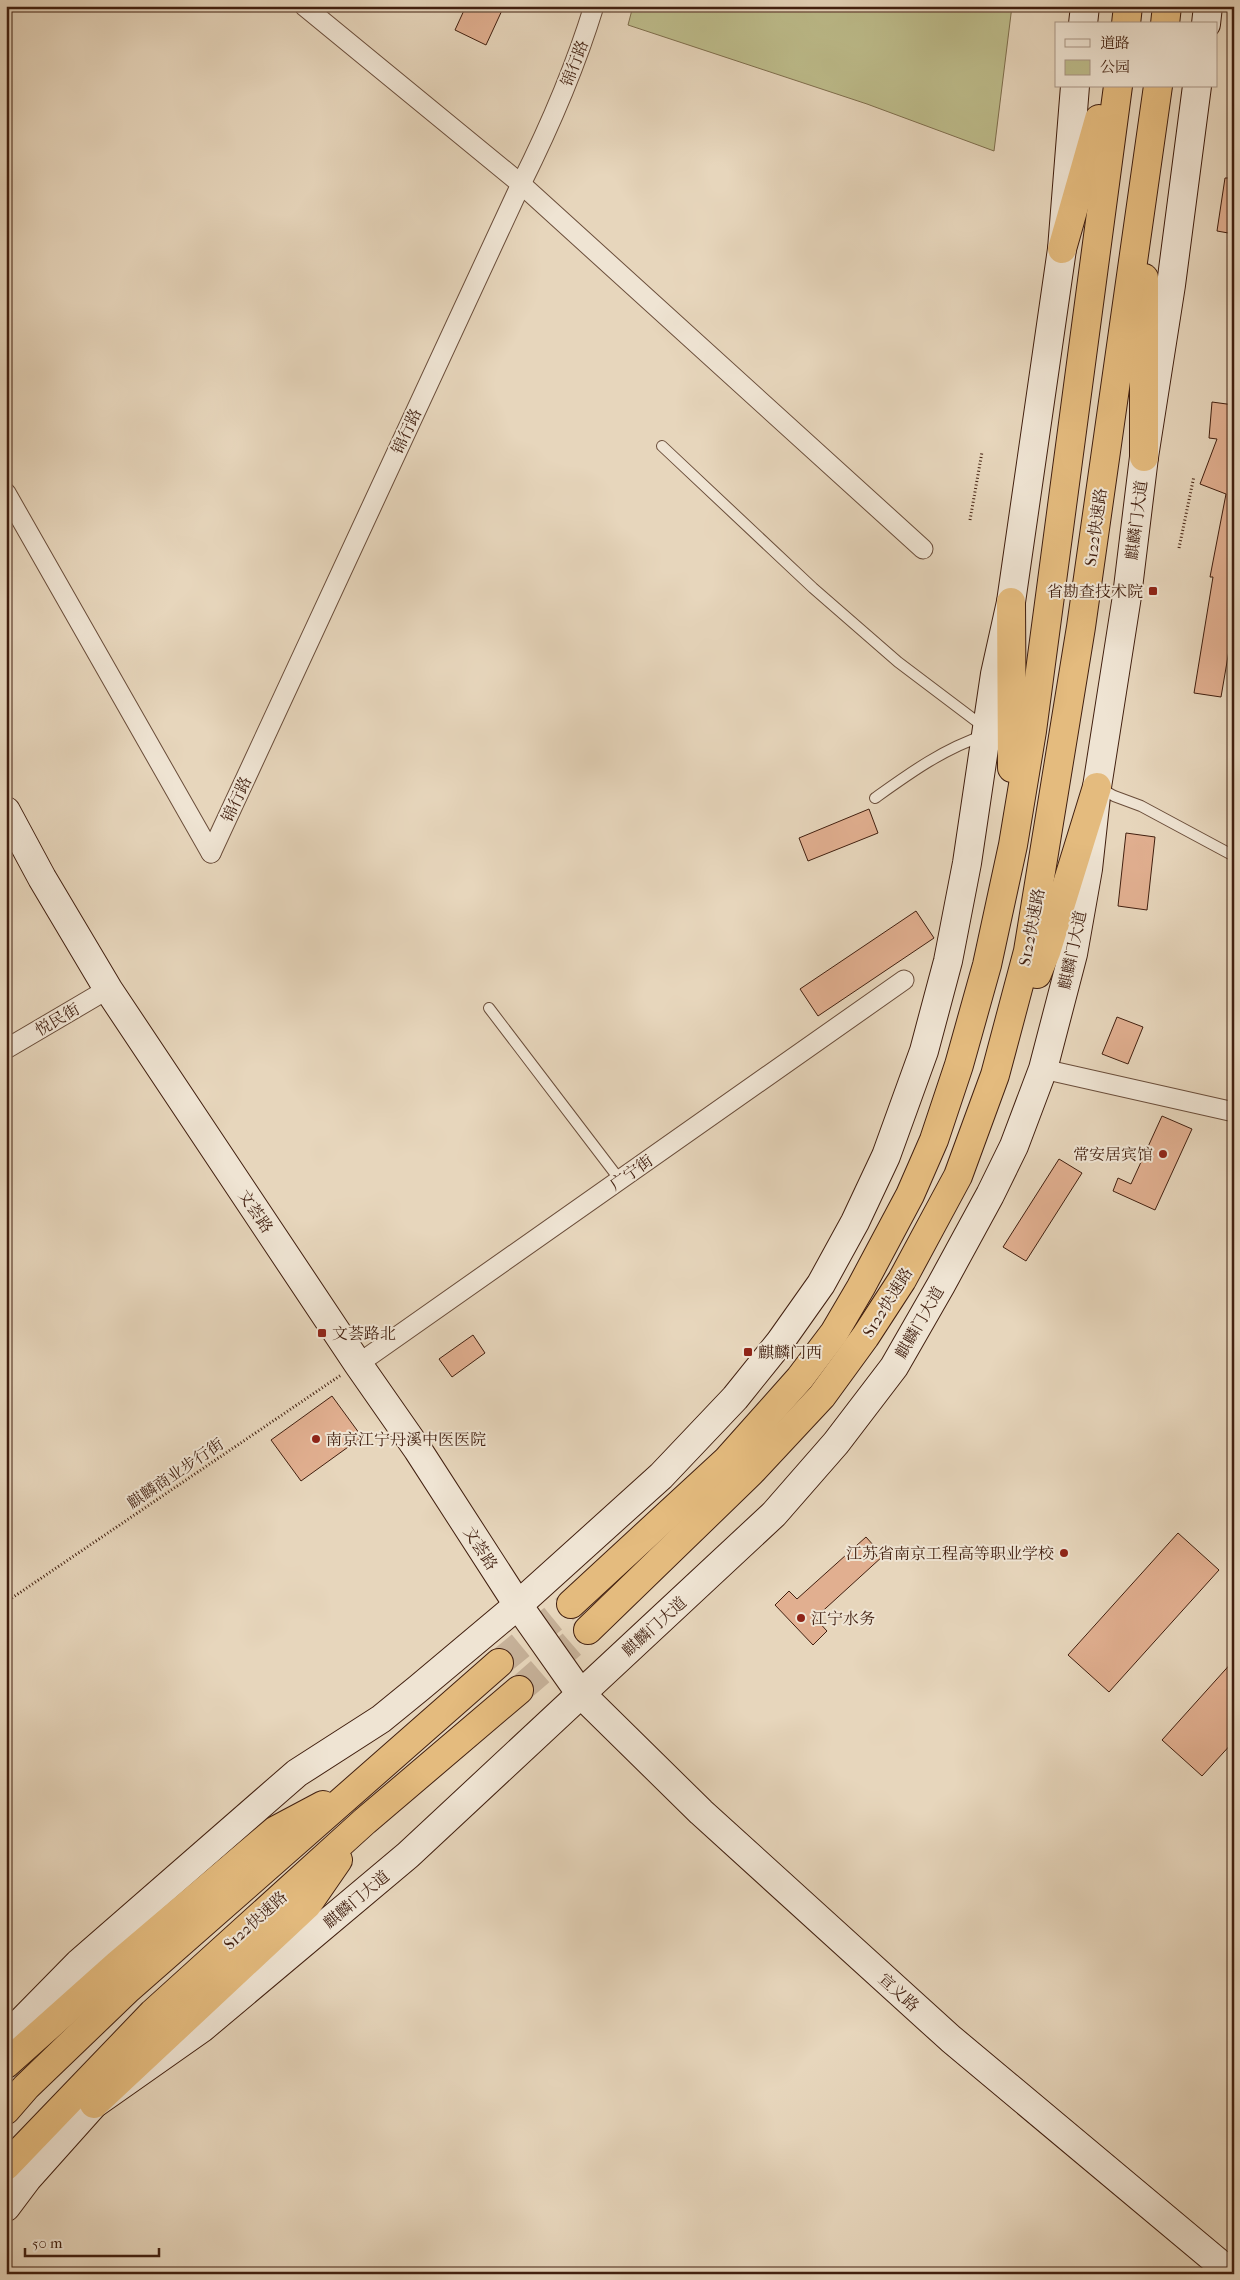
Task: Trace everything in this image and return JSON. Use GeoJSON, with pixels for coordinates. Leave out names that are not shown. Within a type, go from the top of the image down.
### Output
{"type":"FeatureCollection","features":[{"type":"Feature","properties":{"kind":"highway"},"geometry":{"type":"LineString","coordinates":[[1126,22],[1128,6]]}},
{"type":"Feature","properties":{"kind":"highway"},"geometry":{"type":"LineString","coordinates":[[1165,22],[1168,6]]}},
{"type":"Feature","properties":{"kind":"highway"},"geometry":{"type":"LineString","coordinates":[[1062,249],[1108,88]]}},
{"type":"Feature","properties":{"kind":"highway","name":"S122快速路"},"geometry":{"type":"LineString","coordinates":[[571,1604],[727,1460],[800,1378],[834,1333],[861,1287],[910,1195],[934,1140],[959,1065],[987,965],[1013,845],[1032,731],[1118,88]]}},
{"type":"Feature","properties":{"kind":"highway","name":"S122快速路"},"geometry":{"type":"LineString","coordinates":[[588,1630],[750,1473],[822,1396],[860,1344],[902,1280],[958,1176],[995,1075],[1028,951],[1081,627],[1123,322],[1144,197],[1158,88]]}},
{"type":"Feature","properties":{"kind":"highway"},"geometry":{"type":"LineString","coordinates":[[1144,197],[1144,457]]}},
{"type":"Feature","properties":{"kind":"highway"},"geometry":{"type":"LineString","coordinates":[[1011,602],[1013,845]]}},
{"type":"Feature","properties":{"kind":"highway"},"geometry":{"type":"LineString","coordinates":[[995,1075],[1046,952],[1097,787]]}},
{"type":"Feature","properties":{"kind":"highway","name":"S122快速路"},"geometry":{"type":"LineString","coordinates":[[6,2110],[26,2087],[128,1989],[500,1663]]}},
{"type":"Feature","properties":{"kind":"highway","name":"S122快速路"},"geometry":{"type":"LineString","coordinates":[[6,2166],[153,2013],[365,1821],[519,1690]]}},
{"type":"Feature","properties":{"kind":"highway"},"geometry":{"type":"LineString","coordinates":[[6,2064],[117,1965],[276,1830],[364,1783]]}},
{"type":"Feature","properties":{"kind":"highway"},"geometry":{"type":"LineString","coordinates":[[94,2104],[307,1905],[365,1821]]}},
{"type":"Feature","properties":{"kind":"street"},"geometry":{"type":"LineString","coordinates":[[304,6],[521,184],[923,548]]}},
{"type":"Feature","properties":{"kind":"street","name":"锦行路"},"geometry":{"type":"LineString","coordinates":[[6,493],[211,853],[549,127],[583,43],[594,6]]}},
{"type":"Feature","properties":{"kind":"street"},"geometry":{"type":"LineString","coordinates":[[1083,22],[1085,6]]}},
{"type":"Feature","properties":{"kind":"street"},"geometry":{"type":"LineString","coordinates":[[1206,22],[1208,6]]}},
{"type":"Feature","properties":{"kind":"street"},"geometry":{"type":"LineString","coordinates":[[6,2042],[22,2021],[79,1963],[297,1773],[381,1719],[518,1605],[661,1476],[734,1398],[780,1342],[821,1284],[854,1222],[892,1139],[924,1052],[946,970],[967,864],[994,674],[1011,602],[1062,249],[1076,88]]}},
{"type":"Feature","properties":{"kind":"street","name":"麒麟门大道"},"geometry":{"type":"LineString","coordinates":[[6,2207],[27,2179],[94,2104],[202,2028],[408,1855],[774,1514],[836,1443],[894,1367],[990,1195],[1014,1146],[1042,1070],[1073,954],[1088,869],[1097,787],[1127,596],[1144,457],[1171,285],[1197,88]]}},
{"type":"Feature","properties":{"kind":"street","name":"文荟路"},"geometry":{"type":"LineString","coordinates":[[6,811],[42,878],[108,989],[358,1364],[418,1450],[518,1605],[580,1693]]}},
{"type":"Feature","properties":{"kind":"street","name":"广宁街"},"geometry":{"type":"LineString","coordinates":[[358,1364],[904,980]]}},
{"type":"Feature","properties":{"kind":"street","name":"悦民街"},"geometry":{"type":"LineString","coordinates":[[6,1049],[108,989]]}},
{"type":"Feature","properties":{"kind":"street"},"geometry":{"type":"LineString","coordinates":[[1042,1070],[1234,1112]]}},
{"type":"Feature","properties":{"kind":"street","name":"宣义路"},"geometry":{"type":"LineString","coordinates":[[580,1693],[701,1812],[950,2039],[1232,2274]]}},
{"type":"Feature","properties":{"kind":"lane"},"geometry":{"type":"LineString","coordinates":[[662,446],[813,588],[898,662],[986,732],[937,755],[875,798]]}},
{"type":"Feature","properties":{"kind":"lane"},"geometry":{"type":"LineString","coordinates":[[1097,787],[1114,796],[1141,806],[1234,856]]}},
{"type":"Feature","properties":{"kind":"lane"},"geometry":{"type":"LineString","coordinates":[[489,1008],[620,1180]]}},
{"type":"Feature","properties":{"kind":"path"},"geometry":{"type":"LineString","coordinates":[[970,520],[982,452]]}},
{"type":"Feature","properties":{"kind":"path"},"geometry":{"type":"LineString","coordinates":[[1179,548],[1194,476]]}},
{"type":"Feature","properties":{"kind":"path","name":"麒麟商业步行街"},"geometry":{"type":"LineString","coordinates":[[6,1602],[358,1364]]}},
{"type":"Feature","properties":{"kind":"green space"},"geometry":{"type":"Polygon","coordinates":[[[633,6],[1012,6],[994,151],[867,104],[628,25],[633,6]]]}},
{"type":"Feature","properties":{"kind":"building"},"geometry":{"type":"Polygon","coordinates":[[[466,6],[504,6],[486,45],[455,30],[466,6]]]}},
{"type":"Feature","properties":{"kind":"building"},"geometry":{"type":"Polygon","coordinates":[[[1225,178],[1234,178],[1234,234],[1217,231],[1225,178]]]}},
{"type":"Feature","properties":{"kind":"building"},"geometry":{"type":"Polygon","coordinates":[[[1212,402],[1234,405],[1234,621],[1221,697],[1194,693],[1213,577],[1210,577],[1226,494],[1200,484],[1217,439],[1209,438],[1212,402]]]}},
{"type":"Feature","properties":{"kind":"building"},"geometry":{"type":"Polygon","coordinates":[[[869,809],[878,833],[808,861],[799,838],[869,809]]]}},
{"type":"Feature","properties":{"kind":"building"},"geometry":{"type":"Polygon","coordinates":[[[1126,833],[1155,837],[1147,910],[1118,906],[1126,833]]]}},
{"type":"Feature","properties":{"kind":"building"},"geometry":{"type":"Polygon","coordinates":[[[916,911],[934,938],[818,1016],[800,989],[916,911]]]}},
{"type":"Feature","properties":{"kind":"building"},"geometry":{"type":"Polygon","coordinates":[[[1117,1017],[1143,1027],[1128,1064],[1102,1054],[1117,1017]]]}},
{"type":"Feature","properties":{"kind":"building","name":"常安居宾馆"},"geometry":{"type":"Polygon","coordinates":[[[1162,1116],[1192,1129],[1155,1210],[1113,1191],[1118,1178],[1131,1184],[1162,1116]]]}},
{"type":"Feature","properties":{"kind":"building"},"geometry":{"type":"Polygon","coordinates":[[[1059,1159],[1082,1173],[1026,1261],[1003,1247],[1059,1159]]]}},
{"type":"Feature","properties":{"kind":"building"},"geometry":{"type":"Polygon","coordinates":[[[473,1335],[485,1353],[452,1377],[439,1359],[473,1335]]]}},
{"type":"Feature","properties":{"kind":"building","name":"南京江宁丹溪中医医院"},"geometry":{"type":"Polygon","coordinates":[[[332,1396],[362,1437],[301,1481],[271,1440],[332,1396]]]}},
{"type":"Feature","properties":{"kind":"building"},"geometry":{"type":"Polygon","coordinates":[[[1178,1533],[1219,1570],[1109,1692],[1068,1655],[1178,1533]]]}},
{"type":"Feature","properties":{"kind":"building"},"geometry":{"type":"Polygon","coordinates":[[[866,1537],[883,1556],[815,1618],[827,1631],[813,1645],[775,1605],[789,1591],[797,1599],[866,1537]]]}},
{"type":"Feature","properties":{"kind":"building"},"geometry":{"type":"Polygon","coordinates":[[[1234,1660],[1234,1741],[1202,1776],[1162,1740],[1234,1660]]]}},
{"type":"Feature","properties":{"kind":"tunnel"},"geometry":{"type":"LineString","coordinates":[[499,1663],[571,1604]]}},
{"type":"Feature","properties":{"kind":"tunnel"},"geometry":{"type":"LineString","coordinates":[[519,1690],[588,1630]]}},
{"type":"Feature","properties":{"kind":"place","name":"省勘查技术院"},"geometry":{"type":"Point","coordinates":[1153,591]}},
{"type":"Feature","properties":{"kind":"place","name":"常安居宾馆"},"geometry":{"type":"Point","coordinates":[1163,1154]}},
{"type":"Feature","properties":{"kind":"place","name":"文荟路北"},"geometry":{"type":"Point","coordinates":[322,1333]}},
{"type":"Feature","properties":{"kind":"place","name":"麒麟门西"},"geometry":{"type":"Point","coordinates":[748,1352]}},
{"type":"Feature","properties":{"kind":"place","name":"南京江宁丹溪中医医院"},"geometry":{"type":"Point","coordinates":[316,1439]}},
{"type":"Feature","properties":{"kind":"place","name":"江苏省南京工程高等职业学校"},"geometry":{"type":"Point","coordinates":[1064,1553]}},
{"type":"Feature","properties":{"kind":"place","name":"江宁水务"},"geometry":{"type":"Point","coordinates":[801,1618]}}]}
